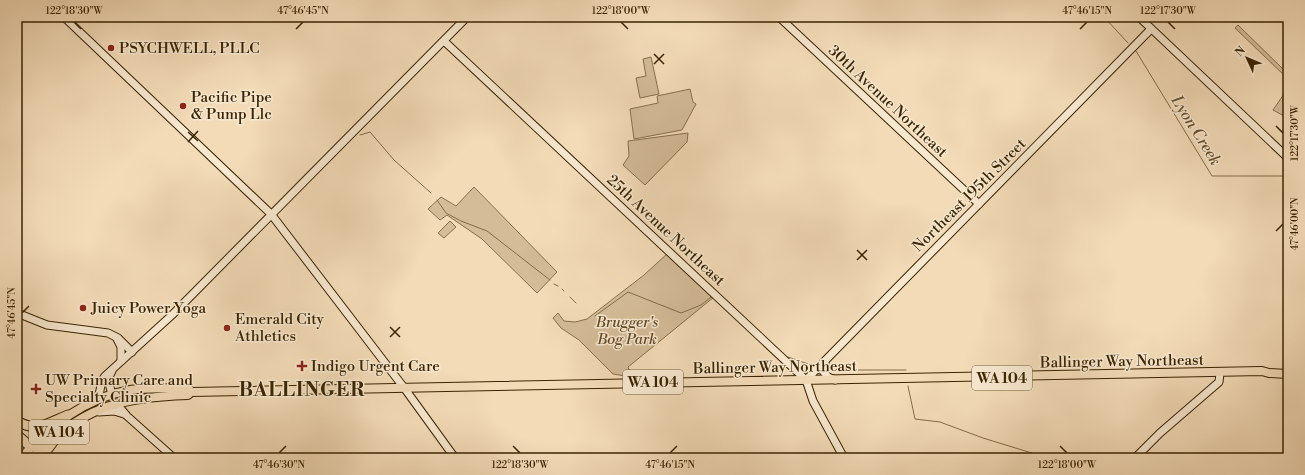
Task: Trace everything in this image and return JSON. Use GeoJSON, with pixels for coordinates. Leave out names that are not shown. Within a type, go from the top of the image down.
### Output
{"type":"FeatureCollection","features":[{"type":"Feature","properties":{"kind":"highway"},"geometry":{"type":"LineString","coordinates":[[17,421],[26,426],[36,428],[68,415]]}},
{"type":"Feature","properties":{"kind":"highway"},"geometry":{"type":"LineString","coordinates":[[41,458],[62,430]]}},
{"type":"Feature","properties":{"kind":"highway"},"geometry":{"type":"LineString","coordinates":[[17,435],[31,447],[45,439]]}},
{"type":"Feature","properties":{"kind":"main road","name":"WA 104"},"geometry":{"type":"LineString","coordinates":[[1262,371],[1271,368],[1288,368]]}},
{"type":"Feature","properties":{"kind":"main road","name":"Ballinger Way Northeast"},"geometry":{"type":"LineString","coordinates":[[116,403],[133,399],[188,395],[191,392],[1262,371]]}},
{"type":"Feature","properties":{"kind":"main road","name":"WA 104"},"geometry":{"type":"LineString","coordinates":[[1262,371],[1268,374],[1288,374]]}},
{"type":"Feature","properties":{"kind":"main road","name":"Ballinger Way Northeast"},"geometry":{"type":"LineString","coordinates":[[112,395],[132,390],[154,389],[188,388],[191,392]]}},
{"type":"Feature","properties":{"kind":"main road"},"geometry":{"type":"LineString","coordinates":[[28,458],[45,439],[71,418],[107,400],[112,395],[116,403],[122,396],[154,389]]}},
{"type":"Feature","properties":{"kind":"main road","name":"WA 104"},"geometry":{"type":"LineString","coordinates":[[21,458],[31,447],[68,415],[92,402],[112,395]]}},
{"type":"Feature","properties":{"kind":"main road","name":"WA 104"},"geometry":{"type":"LineString","coordinates":[[32,458],[62,430],[91,413],[116,403]]}},
{"type":"Feature","properties":{"kind":"street"},"geometry":{"type":"LineString","coordinates":[[64,17],[271,214],[405,389],[455,458]]}},
{"type":"Feature","properties":{"kind":"street"},"geometry":{"type":"LineString","coordinates":[[92,402],[100,395],[102,379],[172,315],[468,17]]}},
{"type":"Feature","properties":{"kind":"street","name":"30th Avenue Northeast"},"geometry":{"type":"LineString","coordinates":[[779,17],[979,204]]}},
{"type":"Feature","properties":{"kind":"street"},"geometry":{"type":"LineString","coordinates":[[1139,17],[1288,158]]}},
{"type":"Feature","properties":{"kind":"street","name":"Northeast 195th Street"},"geometry":{"type":"LineString","coordinates":[[806,380],[1151,29]]}},
{"type":"Feature","properties":{"kind":"street","name":"25th Avenue Northeast"},"geometry":{"type":"LineString","coordinates":[[444,41],[806,380],[813,401],[844,458]]}},
{"type":"Feature","properties":{"kind":"street"},"geometry":{"type":"LineString","coordinates":[[17,313],[47,325],[105,332],[115,336],[132,352]]}},
{"type":"Feature","properties":{"kind":"street"},"geometry":{"type":"LineString","coordinates":[[115,336],[121,347],[121,361]]}},
{"type":"Feature","properties":{"kind":"street"},"geometry":{"type":"LineString","coordinates":[[827,359],[823,371],[828,377],[835,380]]}},
{"type":"Feature","properties":{"kind":"street"},"geometry":{"type":"LineString","coordinates":[[112,395],[108,379],[113,369]]}},
{"type":"Feature","properties":{"kind":"street"},"geometry":{"type":"LineString","coordinates":[[1135,458],[1160,433],[1219,382],[1220,373]]}},
{"type":"Feature","properties":{"kind":"street"},"geometry":{"type":"LineString","coordinates":[[127,416],[127,407],[133,399]]}},
{"type":"Feature","properties":{"kind":"street"},"geometry":{"type":"LineString","coordinates":[[116,403],[127,416],[174,458]]}},
{"type":"Feature","properties":{"kind":"street"},"geometry":{"type":"LineString","coordinates":[[91,413],[114,411],[127,416]]}},
{"type":"Feature","properties":{"kind":"green space"},"geometry":{"type":"Polygon","coordinates":[[[1238,25],[1288,74],[1288,79],[1235,28],[1238,25]]]}},
{"type":"Feature","properties":{"kind":"green space"},"geometry":{"type":"Polygon","coordinates":[[[651,57],[659,94],[640,98],[636,78],[646,76],[643,59],[651,57]]]}},
{"type":"Feature","properties":{"kind":"green space"},"geometry":{"type":"Polygon","coordinates":[[[1288,88],[1288,112],[1284,116],[1273,110],[1288,88]]]}},
{"type":"Feature","properties":{"kind":"green space"},"geometry":{"type":"Polygon","coordinates":[[[690,89],[693,102],[696,104],[682,130],[634,139],[630,109],[658,103],[657,96],[690,89]]]}},
{"type":"Feature","properties":{"kind":"green space"},"geometry":{"type":"Polygon","coordinates":[[[688,133],[687,142],[645,185],[623,165],[629,156],[628,141],[688,133]]]}},
{"type":"Feature","properties":{"kind":"green space"},"geometry":{"type":"Polygon","coordinates":[[[474,187],[557,272],[537,293],[482,239],[447,215],[440,220],[428,209],[441,197],[456,206],[474,187]]]}},
{"type":"Feature","properties":{"kind":"green space"},"geometry":{"type":"Polygon","coordinates":[[[450,221],[456,227],[444,238],[438,233],[450,221]]]}},
{"type":"Feature","properties":{"kind":"green space","name":"Brugger's Bog Park"},"geometry":{"type":"Polygon","coordinates":[[[668,253],[680,264],[681,268],[714,297],[628,367],[629,370],[638,372],[631,377],[613,374],[579,340],[561,328],[553,318],[558,313],[564,321],[575,322],[587,319],[644,275],[668,253]]]}},
{"type":"Feature","properties":{"kind":"waterway","name":"Lyon Creek"},"geometry":{"type":"LineString","coordinates":[[1104,17],[1128,43]]}},
{"type":"Feature","properties":{"kind":"waterway","name":"Lyon Creek"},"geometry":{"type":"LineString","coordinates":[[1136,51],[1212,176],[1288,176]]}},
{"type":"Feature","properties":{"kind":"waterway"},"geometry":{"type":"LineString","coordinates":[[360,135],[370,132],[394,160],[431,193]]}},
{"type":"Feature","properties":{"kind":"waterway"},"geometry":{"type":"LineString","coordinates":[[437,200],[446,213],[461,221],[487,231],[550,280]]}},
{"type":"Feature","properties":{"kind":"waterway"},"geometry":{"type":"LineString","coordinates":[[554,284],[558,286]]}},
{"type":"Feature","properties":{"kind":"waterway"},"geometry":{"type":"LineString","coordinates":[[595,316],[628,292],[681,313],[701,305],[711,297]]}},
{"type":"Feature","properties":{"kind":"waterway"},"geometry":{"type":"LineString","coordinates":[[570,297],[576,303]]}},
{"type":"Feature","properties":{"kind":"waterway"},"geometry":{"type":"LineString","coordinates":[[788,357],[814,366]]}},
{"type":"Feature","properties":{"kind":"waterway"},"geometry":{"type":"LineString","coordinates":[[830,367],[836,370],[906,370]]}},
{"type":"Feature","properties":{"kind":"waterway"},"geometry":{"type":"LineString","coordinates":[[908,386],[915,419],[940,422],[983,438],[1048,458]]}},
{"type":"Feature","properties":{"kind":"place","name":"PSYCHWELL, PLLC"},"geometry":{"type":"Point","coordinates":[111,48]}},
{"type":"Feature","properties":{"kind":"place","name":"Pacific Pipe & Pump Llc"},"geometry":{"type":"Point","coordinates":[183,106]}},
{"type":"Feature","properties":{"kind":"place","name":"Juicy Power Yoga"},"geometry":{"type":"Point","coordinates":[83,308]}},
{"type":"Feature","properties":{"kind":"place","name":"Emerald City Athletics"},"geometry":{"type":"Point","coordinates":[227,328]}},
{"type":"Feature","properties":{"kind":"place","name":"Indigo Urgent Care"},"geometry":{"type":"Point","coordinates":[302,366]}},
{"type":"Feature","properties":{"kind":"place","name":"UW Primary Care and Specialty Clinic"},"geometry":{"type":"Point","coordinates":[36,389]}},
{"type":"Feature","properties":{"kind":"district","name":"BALLINGER"},"geometry":{"type":"Point","coordinates":[302,389]}}]}
